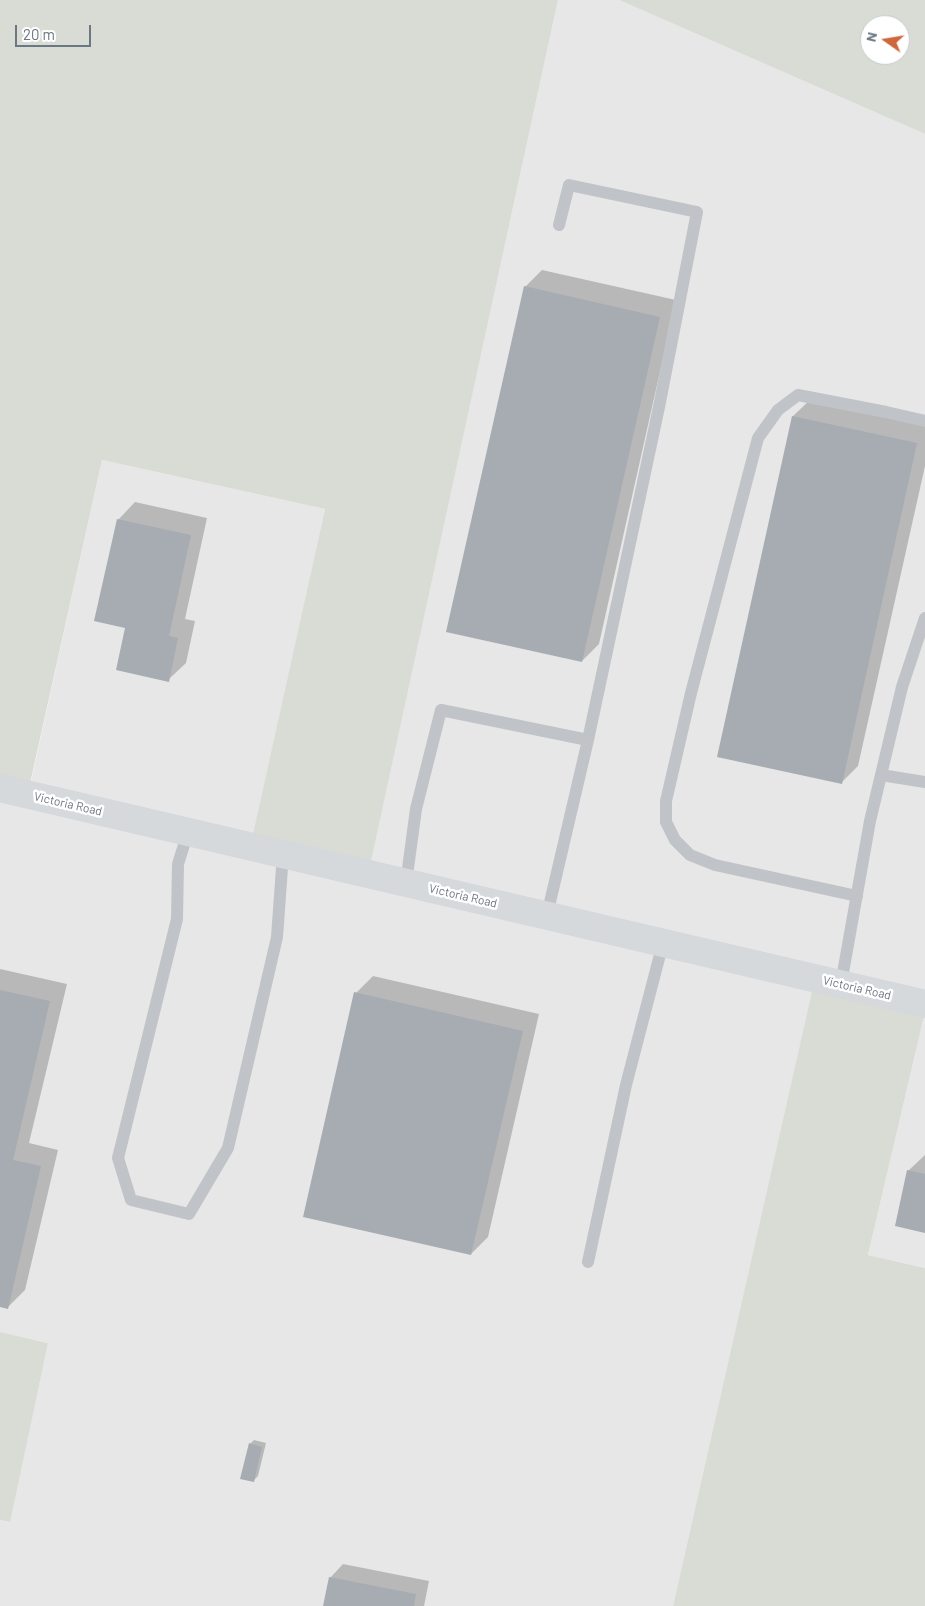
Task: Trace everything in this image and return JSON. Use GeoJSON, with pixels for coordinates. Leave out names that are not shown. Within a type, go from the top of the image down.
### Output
{"type":"FeatureCollection","features":[{"type":"Feature","properties":{"kind":"street","name":"Victoria Road"},"geometry":{"type":"LineString","coordinates":[[0,788],[925,1004]]}},
{"type":"Feature","properties":{"kind":"lane"},"geometry":{"type":"LineString","coordinates":[[547,915],[588,740],[659,407],[697,212],[569,185],[559,225]]}},
{"type":"Feature","properties":{"kind":"lane"},"geometry":{"type":"LineString","coordinates":[[857,896],[715,865],[690,855],[675,840],[666,822],[666,801],[691,693],[758,438],[778,410],[798,395],[925,421]]}},
{"type":"Feature","properties":{"kind":"lane"},"geometry":{"type":"LineString","coordinates":[[841,984],[870,821],[902,687],[925,618]]}},
{"type":"Feature","properties":{"kind":"lane"},"geometry":{"type":"LineString","coordinates":[[406,883],[416,809],[441,710],[588,740]]}},
{"type":"Feature","properties":{"kind":"lane"},"geometry":{"type":"LineString","coordinates":[[882,774],[925,782]]}},
{"type":"Feature","properties":{"kind":"lane"},"geometry":{"type":"LineString","coordinates":[[188,832],[178,864],[177,919],[118,1158],[131,1200],[188,1214],[228,1148],[277,937],[283,854]]}},
{"type":"Feature","properties":{"kind":"lane"},"geometry":{"type":"LineString","coordinates":[[588,1262],[626,1085],[663,943]]}},
{"type":"Feature","properties":{"kind":"shaded area"},"geometry":{"type":"Polygon","coordinates":[[[0,0],[558,0],[368,875],[250,848],[325,509],[102,460],[27,797],[0,790],[0,0]]]}},
{"type":"Feature","properties":{"kind":"shaded area"},"geometry":{"type":"Polygon","coordinates":[[[558,0],[619,0],[925,134],[925,1004],[815,979],[673,1606],[0,1606],[0,1520],[9,1522],[48,1343],[0,1332],[0,789],[28,795],[102,460],[325,509],[251,846],[368,874],[558,0]]]}},
{"type":"Feature","properties":{"kind":"shaded area"},"geometry":{"type":"Polygon","coordinates":[[[619,0],[925,0],[925,134],[619,0]]]}},
{"type":"Feature","properties":{"kind":"shaded area"},"geometry":{"type":"Polygon","coordinates":[[[815,978],[925,1012],[868,1255],[925,1268],[925,1606],[673,1606],[815,978]]]}},
{"type":"Feature","properties":{"kind":"shaded area"},"geometry":{"type":"Polygon","coordinates":[[[925,1012],[925,1268],[868,1255],[925,1012]]]}},
{"type":"Feature","properties":{"kind":"shaded area"},"geometry":{"type":"Polygon","coordinates":[[[0,1332],[48,1343],[10,1522],[0,1520],[0,1332]]]}},
{"type":"Feature","properties":{"kind":"building"},"geometry":{"type":"Polygon","coordinates":[[[524,286],[660,317],[582,662],[446,632],[524,286]]]}},
{"type":"Feature","properties":{"kind":"building"},"geometry":{"type":"Polygon","coordinates":[[[792,416],[917,443],[842,784],[717,757],[792,416]]]}},
{"type":"Feature","properties":{"kind":"building"},"geometry":{"type":"Polygon","coordinates":[[[117,519],[191,535],[169,636],[178,638],[169,682],[116,670],[125,628],[94,621],[117,519]]]}},
{"type":"Feature","properties":{"kind":"building"},"geometry":{"type":"Polygon","coordinates":[[[0,990],[50,1001],[13,1160],[41,1166],[8,1309],[0,1307],[0,990]]]}},
{"type":"Feature","properties":{"kind":"building"},"geometry":{"type":"Polygon","coordinates":[[[354,992],[523,1031],[471,1255],[303,1217],[354,992]]]}},
{"type":"Feature","properties":{"kind":"building"},"geometry":{"type":"Polygon","coordinates":[[[907,1170],[925,1174],[925,1233],[895,1226],[907,1170]]]}},
{"type":"Feature","properties":{"kind":"building"},"geometry":{"type":"Polygon","coordinates":[[[249,1443],[262,1447],[254,1482],[240,1479],[249,1443]]]}},
{"type":"Feature","properties":{"kind":"building"},"geometry":{"type":"Polygon","coordinates":[[[329,1577],[416,1594],[414,1606],[323,1606],[329,1577]]]}}]}
